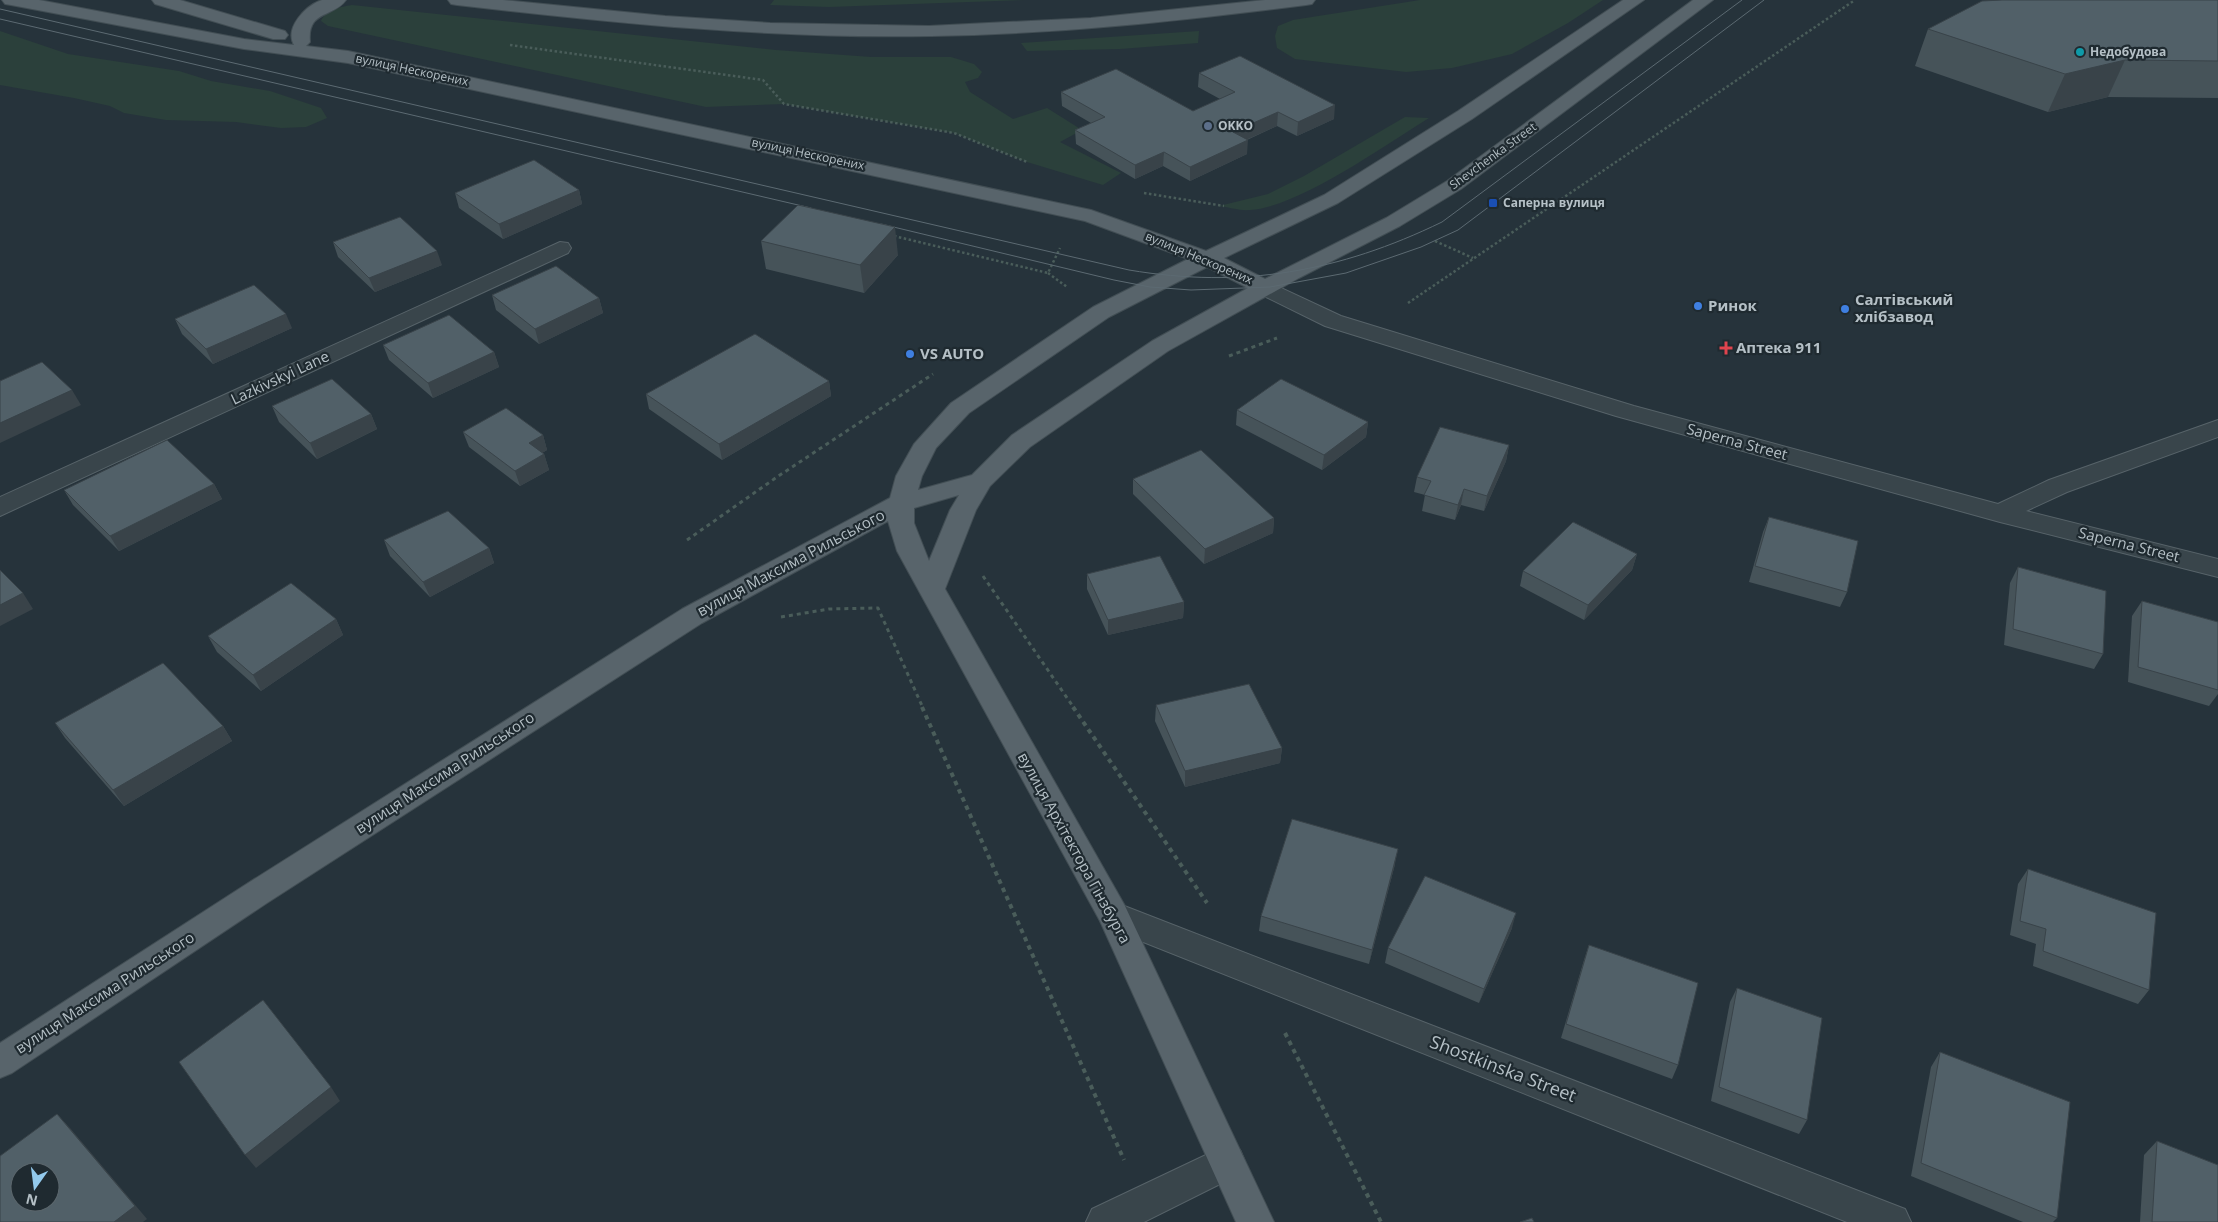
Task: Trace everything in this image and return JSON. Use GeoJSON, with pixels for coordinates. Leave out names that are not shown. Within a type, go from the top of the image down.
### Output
{"type":"FeatureCollection","features":[{"type":"Feature","properties":{"kind":"main road","name":"вулиця Нескорених"},"geometry":{"type":"LineString","coordinates":[[11,0],[244,44],[340,55],[1091,216],[1208,259],[1266,288]]}},
{"type":"Feature","properties":{"kind":"main road","name":"вулиця Нескорених"},"geometry":{"type":"LineString","coordinates":[[161,0],[340,55]]}},
{"type":"Feature","properties":{"kind":"main road"},"geometry":{"type":"LineString","coordinates":[[301,42],[299,33],[305,20],[319,8],[337,0]]}},
{"type":"Feature","properties":{"kind":"main road"},"geometry":{"type":"LineString","coordinates":[[457,0],[716,25],[877,31],[1060,26],[1224,11],[1306,0]]}},
{"type":"Feature","properties":{"kind":"main road"},"geometry":{"type":"LineString","coordinates":[[1208,259],[1332,199],[1465,115],[1635,0]]}},
{"type":"Feature","properties":{"kind":"main road","name":"Shevchenka Street"},"geometry":{"type":"LineString","coordinates":[[1266,288],[1392,222],[1454,185],[1704,0]]}},
{"type":"Feature","properties":{"kind":"main road","name":"вулиця Максима Рильського"},"geometry":{"type":"LineString","coordinates":[[931,590],[910,551],[901,523],[901,503],[910,476],[926,444],[960,408],[1101,312],[1149,286],[1208,259]]}},
{"type":"Feature","properties":{"kind":"main road"},"geometry":{"type":"LineString","coordinates":[[931,590],[962,510],[981,481],[997,462],[1021,441],[1119,372],[1160,346],[1266,288]]}},
{"type":"Feature","properties":{"kind":"main road","name":"вулиця Максима Рильського"},"geometry":{"type":"LineString","coordinates":[[0,1062],[256,894],[692,616],[901,503],[981,481]]}},
{"type":"Feature","properties":{"kind":"main road","name":"вулиця Архітектора Гінзбурга"},"geometry":{"type":"LineString","coordinates":[[931,590],[1114,916],[1254,1222]]}},
{"type":"Feature","properties":{"kind":"street","name":"Lazkivskyi Lane"},"geometry":{"type":"LineString","coordinates":[[0,507],[560,248]]}},
{"type":"Feature","properties":{"kind":"street","name":"Saperna Street"},"geometry":{"type":"LineString","coordinates":[[1266,288],[1333,321],[1624,411],[2000,513],[2218,568]]}},
{"type":"Feature","properties":{"kind":"street"},"geometry":{"type":"LineString","coordinates":[[2000,513],[2058,486],[2218,428]]}},
{"type":"Feature","properties":{"kind":"street","name":"Shostkinska Street"},"geometry":{"type":"LineString","coordinates":[[1114,916],[1892,1222]]}},
{"type":"Feature","properties":{"kind":"street"},"geometry":{"type":"LineString","coordinates":[[1105,1222],[1227,1162]]}},
{"type":"Feature","properties":{"kind":"path"},"geometry":{"type":"LineString","coordinates":[[1221,358],[1333,321],[1408,303],[1855,0]]}},
{"type":"Feature","properties":{"kind":"path"},"geometry":{"type":"LineString","coordinates":[[508,45],[763,80],[784,104],[954,133],[1036,165]]}},
{"type":"Feature","properties":{"kind":"path"},"geometry":{"type":"LineString","coordinates":[[1135,192],[1227,207]]}},
{"type":"Feature","properties":{"kind":"path"},"geometry":{"type":"LineString","coordinates":[[893,236],[1048,273],[1067,287],[1059,292]]}},
{"type":"Feature","properties":{"kind":"path"},"geometry":{"type":"LineString","coordinates":[[1426,237],[1473,259]]}},
{"type":"Feature","properties":{"kind":"path"},"geometry":{"type":"LineString","coordinates":[[1048,273],[1062,246]]}},
{"type":"Feature","properties":{"kind":"path"},"geometry":{"type":"LineString","coordinates":[[686,540],[777,476],[937,372]]}},
{"type":"Feature","properties":{"kind":"path"},"geometry":{"type":"LineString","coordinates":[[982,574],[1209,906]]}},
{"type":"Feature","properties":{"kind":"path"},"geometry":{"type":"LineString","coordinates":[[778,618],[829,609],[878,608],[1143,1203]]}},
{"type":"Feature","properties":{"kind":"path"},"geometry":{"type":"LineString","coordinates":[[1253,971],[1381,1222]]}},
{"type":"Feature","properties":{"kind":"green space"},"geometry":{"type":"Polygon","coordinates":[[[774,0],[1025,0],[829,7],[770,5],[774,0]]]}},
{"type":"Feature","properties":{"kind":"green space"},"geometry":{"type":"Polygon","coordinates":[[[1420,0],[1603,0],[1568,23],[1512,54],[1452,68],[1406,72],[1295,59],[1277,48],[1275,36],[1278,26],[1293,20],[1420,0]]]}},
{"type":"Feature","properties":{"kind":"green space"},"geometry":{"type":"Polygon","coordinates":[[[352,5],[776,50],[871,57],[951,57],[974,64],[982,72],[978,78],[965,82],[970,92],[1013,119],[1047,108],[1082,130],[1060,142],[1121,173],[1103,185],[1027,162],[954,133],[784,104],[706,107],[328,26],[321,21],[330,11],[352,5]]]}},
{"type":"Feature","properties":{"kind":"green space"},"geometry":{"type":"Polygon","coordinates":[[[0,31],[68,54],[179,71],[211,81],[270,91],[321,108],[327,118],[306,127],[281,128],[236,122],[166,120],[124,113],[110,106],[74,98],[0,85],[0,31]]]}},
{"type":"Feature","properties":{"kind":"green space"},"geometry":{"type":"Polygon","coordinates":[[[1199,31],[1198,43],[1120,49],[1027,51],[1021,43],[1199,31]]]}},
{"type":"Feature","properties":{"kind":"green space"},"geometry":{"type":"Polygon","coordinates":[[[1405,117],[1429,118],[1317,187],[1270,206],[1250,210],[1219,206],[1268,194],[1304,176],[1405,117]]]}},
{"type":"Feature","properties":{"kind":"building"},"geometry":{"type":"Polygon","coordinates":[[[2218,0],[2218,61],[2125,60],[2065,74],[1928,29],[1982,1],[2218,0]]]}},
{"type":"Feature","properties":{"kind":"building","name":"OKKO"},"geometry":{"type":"Polygon","coordinates":[[[1240,56],[1335,105],[1298,122],[1278,112],[1233,132],[1248,140],[1190,167],[1164,152],[1135,165],[1075,130],[1105,117],[1061,92],[1116,69],[1193,111],[1235,92],[1199,73],[1240,56]]]}},
{"type":"Feature","properties":{"kind":"building"},"geometry":{"type":"Polygon","coordinates":[[[534,160],[579,190],[499,224],[455,193],[534,160]]]}},
{"type":"Feature","properties":{"kind":"building"},"geometry":{"type":"Polygon","coordinates":[[[798,205],[895,227],[860,265],[761,241],[798,205]]]}},
{"type":"Feature","properties":{"kind":"building"},"geometry":{"type":"Polygon","coordinates":[[[400,217],[437,251],[369,278],[333,242],[400,217]]]}},
{"type":"Feature","properties":{"kind":"building"},"geometry":{"type":"Polygon","coordinates":[[[556,266],[599,298],[535,329],[492,295],[556,266]]]}},
{"type":"Feature","properties":{"kind":"building"},"geometry":{"type":"Polygon","coordinates":[[[254,285],[286,314],[206,349],[175,319],[254,285]]]}},
{"type":"Feature","properties":{"kind":"building"},"geometry":{"type":"Polygon","coordinates":[[[449,315],[494,352],[428,383],[383,345],[449,315]]]}},
{"type":"Feature","properties":{"kind":"building"},"geometry":{"type":"Polygon","coordinates":[[[755,334],[829,381],[719,444],[646,394],[755,334]]]}},
{"type":"Feature","properties":{"kind":"building"},"geometry":{"type":"Polygon","coordinates":[[[42,362],[72,390],[0,423],[0,381],[42,362]]]}},
{"type":"Feature","properties":{"kind":"building"},"geometry":{"type":"Polygon","coordinates":[[[332,379],[371,414],[310,443],[272,406],[332,379]]]}},
{"type":"Feature","properties":{"kind":"building"},"geometry":{"type":"Polygon","coordinates":[[[1281,379],[1368,422],[1324,455],[1237,410],[1281,379]]]}},
{"type":"Feature","properties":{"kind":"building"},"geometry":{"type":"Polygon","coordinates":[[[506,408],[543,435],[529,443],[544,454],[515,471],[463,432],[506,408]]]}},
{"type":"Feature","properties":{"kind":"building"},"geometry":{"type":"Polygon","coordinates":[[[1440,427],[1509,445],[1487,496],[1464,489],[1458,505],[1424,495],[1431,481],[1417,477],[1440,427]]]}},
{"type":"Feature","properties":{"kind":"building"},"geometry":{"type":"Polygon","coordinates":[[[167,440],[214,484],[110,536],[64,490],[167,440]]]}},
{"type":"Feature","properties":{"kind":"building"},"geometry":{"type":"Polygon","coordinates":[[[1201,450],[1274,518],[1205,549],[1133,479],[1201,450]]]}},
{"type":"Feature","properties":{"kind":"building"},"geometry":{"type":"Polygon","coordinates":[[[448,511],[489,548],[423,582],[384,540],[448,511]]]}},
{"type":"Feature","properties":{"kind":"building"},"geometry":{"type":"Polygon","coordinates":[[[1769,517],[1858,541],[1847,592],[1755,566],[1769,517]]]}},
{"type":"Feature","properties":{"kind":"building"},"geometry":{"type":"Polygon","coordinates":[[[1573,522],[1637,554],[1588,605],[1523,571],[1573,522]]]}},
{"type":"Feature","properties":{"kind":"building"},"geometry":{"type":"Polygon","coordinates":[[[1160,556],[1184,602],[1108,620],[1087,574],[1160,556]]]}},
{"type":"Feature","properties":{"kind":"building"},"geometry":{"type":"Polygon","coordinates":[[[2018,567],[2106,591],[2103,654],[2013,629],[2018,567]]]}},
{"type":"Feature","properties":{"kind":"building"},"geometry":{"type":"Polygon","coordinates":[[[0,570],[23,593],[0,605],[0,570]]]}},
{"type":"Feature","properties":{"kind":"building"},"geometry":{"type":"Polygon","coordinates":[[[291,583],[336,619],[253,675],[208,636],[291,583]]]}},
{"type":"Feature","properties":{"kind":"building"},"geometry":{"type":"Polygon","coordinates":[[[2142,601],[2218,622],[2218,690],[2138,667],[2142,601]]]}},
{"type":"Feature","properties":{"kind":"building"},"geometry":{"type":"Polygon","coordinates":[[[163,663],[223,726],[113,790],[55,723],[163,663]]]}},
{"type":"Feature","properties":{"kind":"building"},"geometry":{"type":"Polygon","coordinates":[[[1249,684],[1282,748],[1185,771],[1156,705],[1249,684]]]}},
{"type":"Feature","properties":{"kind":"building"},"geometry":{"type":"Polygon","coordinates":[[[1292,819],[1398,849],[1372,950],[1261,916],[1292,819]]]}},
{"type":"Feature","properties":{"kind":"building"},"geometry":{"type":"Polygon","coordinates":[[[2028,869],[2156,913],[2149,990],[2043,951],[2046,929],[2020,921],[2028,869]]]}},
{"type":"Feature","properties":{"kind":"building"},"geometry":{"type":"Polygon","coordinates":[[[1425,876],[1516,913],[1484,989],[1388,948],[1425,876]]]}},
{"type":"Feature","properties":{"kind":"building"},"geometry":{"type":"Polygon","coordinates":[[[1589,945],[1698,983],[1678,1065],[1566,1024],[1589,945]]]}},
{"type":"Feature","properties":{"kind":"building"},"geometry":{"type":"Polygon","coordinates":[[[1737,988],[1822,1018],[1807,1120],[1719,1087],[1737,988]]]}},
{"type":"Feature","properties":{"kind":"building"},"geometry":{"type":"Polygon","coordinates":[[[263,1000],[331,1087],[245,1155],[179,1062],[263,1000]]]}},
{"type":"Feature","properties":{"kind":"building"},"geometry":{"type":"Polygon","coordinates":[[[1940,1052],[2070,1102],[2057,1218],[1921,1163],[1940,1052]]]}},
{"type":"Feature","properties":{"kind":"building"},"geometry":{"type":"Polygon","coordinates":[[[57,1114],[135,1206],[114,1222],[0,1222],[0,1156],[57,1114]]]}},
{"type":"Feature","properties":{"kind":"building"},"geometry":{"type":"Polygon","coordinates":[[[2157,1141],[2218,1165],[2218,1222],[2152,1222],[2157,1141]]]}},
{"type":"Feature","properties":{"kind":"building"},"geometry":{"type":"Polygon","coordinates":[[[1532,1218],[1534,1222],[1520,1222],[1532,1218]]]}},
{"type":"Feature","properties":{"kind":"tram line"},"geometry":{"type":"LineString","coordinates":[[0,9],[1129,270],[1211,278],[1289,272],[1327,264],[1366,253],[1442,222],[1742,0]]}},
{"type":"Feature","properties":{"kind":"tram line"},"geometry":{"type":"LineString","coordinates":[[881,224],[1150,287],[1191,290],[1270,287],[1346,273],[1421,247],[1458,230],[1764,0]]}},
{"type":"Feature","properties":{"kind":"tram line"},"geometry":{"type":"LineString","coordinates":[[0,19],[811,208]]}},
{"type":"Feature","properties":{"kind":"place","name":"Недобудова"},"geometry":{"type":"Point","coordinates":[2080,52]}},
{"type":"Feature","properties":{"kind":"place","name":"OKKO"},"geometry":{"type":"Point","coordinates":[1208,126]}},
{"type":"Feature","properties":{"kind":"place","name":"Саперна вулиця"},"geometry":{"type":"Point","coordinates":[1493,203]}},
{"type":"Feature","properties":{"kind":"place","name":"Ринок"},"geometry":{"type":"Point","coordinates":[1698,306]}},
{"type":"Feature","properties":{"kind":"place","name":"Салтівський хлібзавод"},"geometry":{"type":"Point","coordinates":[1845,309]}},
{"type":"Feature","properties":{"kind":"place","name":"Аптека 911"},"geometry":{"type":"Point","coordinates":[1726,348]}},
{"type":"Feature","properties":{"kind":"place","name":"VS AUTO"},"geometry":{"type":"Point","coordinates":[910,354]}}]}
